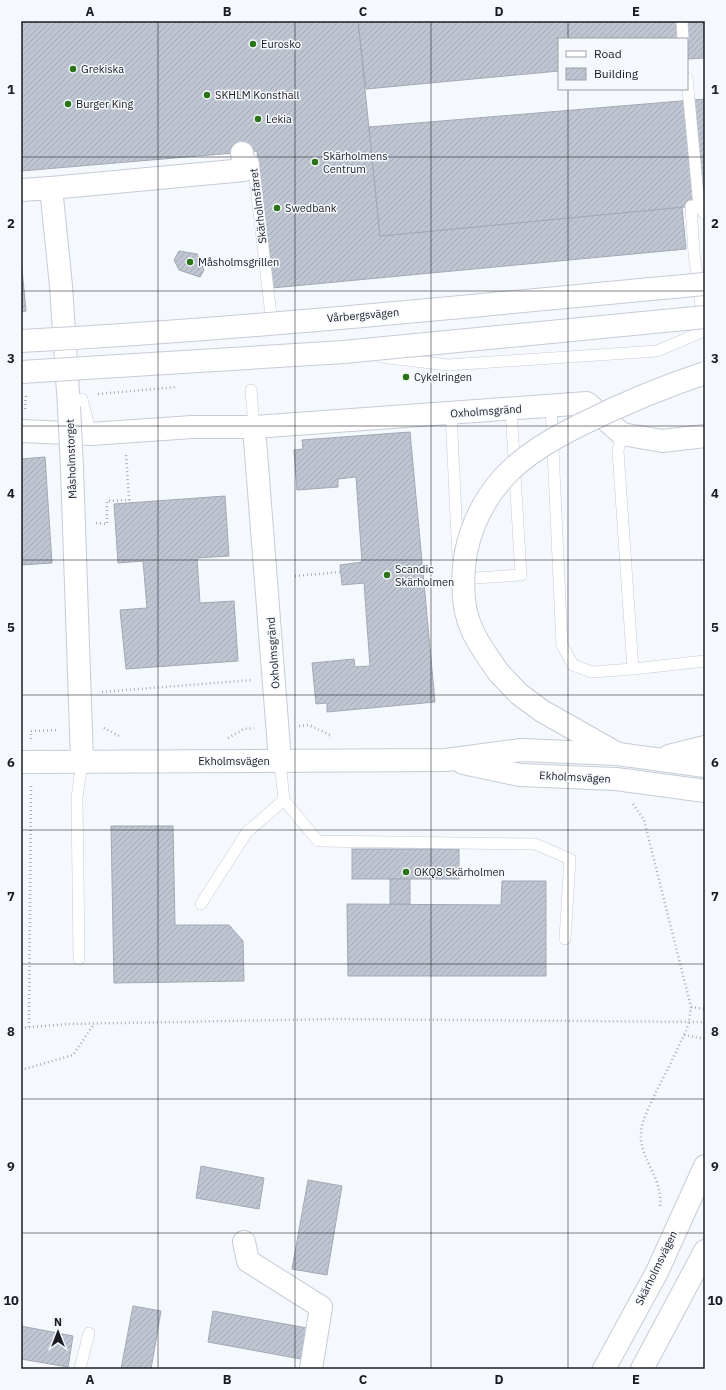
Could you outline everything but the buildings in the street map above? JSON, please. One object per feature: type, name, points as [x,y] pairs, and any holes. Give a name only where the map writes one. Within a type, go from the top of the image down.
[{"type":"main road","points":[[21,190],[244,170],[247,157]]},
{"type":"main road","name":"Måsholmstorget","points":[[51,188],[61,286],[76,403],[72,468],[82,761]]},
{"type":"main road","name":"Vårbergsvägen","points":[[21,341],[272,324],[705,284]]},
{"type":"main road","points":[[21,372],[344,352],[705,326]]},
{"type":"main road","points":[[618,754],[542,711],[519,694],[499,673],[472,631],[466,610],[463,585],[464,563],[468,541],[476,518],[490,496],[505,477],[521,461],[563,434],[601,414],[660,388],[705,373]]},
{"type":"main road","name":"Oxholmsgränd","points":[[21,431],[91,434],[192,427],[254,427],[587,403],[622,434]]},
{"type":"main road","name":"Oxholmsgränd","points":[[254,427],[280,761]]},
{"type":"main road","points":[[622,434],[662,441],[705,436]]},
{"type":"main road","points":[[659,759],[705,747]]},
{"type":"main road","name":"Ekholmsvägen","points":[[26,762],[446,760],[521,750],[618,754],[705,766]]},
{"type":"main road","name":"Ekholmsvägen","points":[[446,760],[520,775],[616,779],[705,791]]},
{"type":"main road","name":"Skärholmsvägen","points":[[604,1369],[657,1272],[705,1166]]},
{"type":"main road","points":[[244,1242],[248,1261],[321,1307],[311,1369]]},
{"type":"main road","points":[[642,1369],[705,1252]]},
{"type":"lane","points":[[682,21],[683,38]]},
{"type":"lane","points":[[344,352],[448,365],[657,352],[705,326],[694,253],[698,209],[688,90]]},
{"type":"lane","name":"Skärholmsfaret","points":[[247,157],[272,324]]},
{"type":"lane","points":[[251,390],[254,427]]},
{"type":"lane","points":[[76,403],[91,434]]},
{"type":"lane","points":[[551,406],[562,645],[573,665],[592,672],[705,661]]},
{"type":"lane","points":[[451,413],[458,580],[521,575],[511,409]]},
{"type":"lane","points":[[622,434],[618,451],[633,669]]},
{"type":"lane","points":[[79,959],[77,798],[82,761]]},
{"type":"lane","points":[[280,761],[284,800],[318,841],[535,844],[570,859],[565,939]]},
{"type":"lane","points":[[200,904],[247,832],[284,800]]},
{"type":"lane","points":[[80,1369],[89,1333]]},
{"type":"path","points":[[107,524],[107,501],[129,500],[125,431]]},
{"type":"path","points":[[295,576],[340,572]]},
{"type":"path","points":[[109,692],[274,679]]},
{"type":"path","points":[[226,739],[244,729],[309,725],[330,735],[329,760]]},
{"type":"path","points":[[29,1027],[26,762],[31,731],[105,728],[120,737],[128,737]]},
{"type":"path","points":[[616,779],[644,820],[691,1006],[689,1022],[684,1035],[649,1108],[641,1131],[645,1157],[656,1176],[659,1187],[659,1213]]},
{"type":"path","points":[[691,1006],[705,1009]]},
{"type":"path","points":[[21,1028],[67,1024],[335,1019],[705,1022]]},
{"type":"path","points":[[21,1070],[72,1055],[94,1024]]},
{"type":"path","points":[[684,1035],[705,1039]]},
{"type":"place","name":"Eurosko","points":[[253,44]]},
{"type":"place","name":"Grekiska","points":[[73,69]]},
{"type":"place","name":"SKHLM Konsthall","points":[[207,95]]},
{"type":"place","name":"Burger King","points":[[68,104]]},
{"type":"place","name":"Lekia","points":[[258,119]]},
{"type":"place","name":"Skärholmens Centrum","points":[[315,162]]},
{"type":"place","name":"Swedbank","points":[[277,208]]},
{"type":"place","name":"Måsholmsgrillen","points":[[190,262]]},
{"type":"place","name":"Cykelringen","points":[[406,377]]},
{"type":"place","name":"Scandic Skärholmen","points":[[387,575]]},
{"type":"place","name":"OKQ8 Skärholmen","points":[[406,872]]}]
